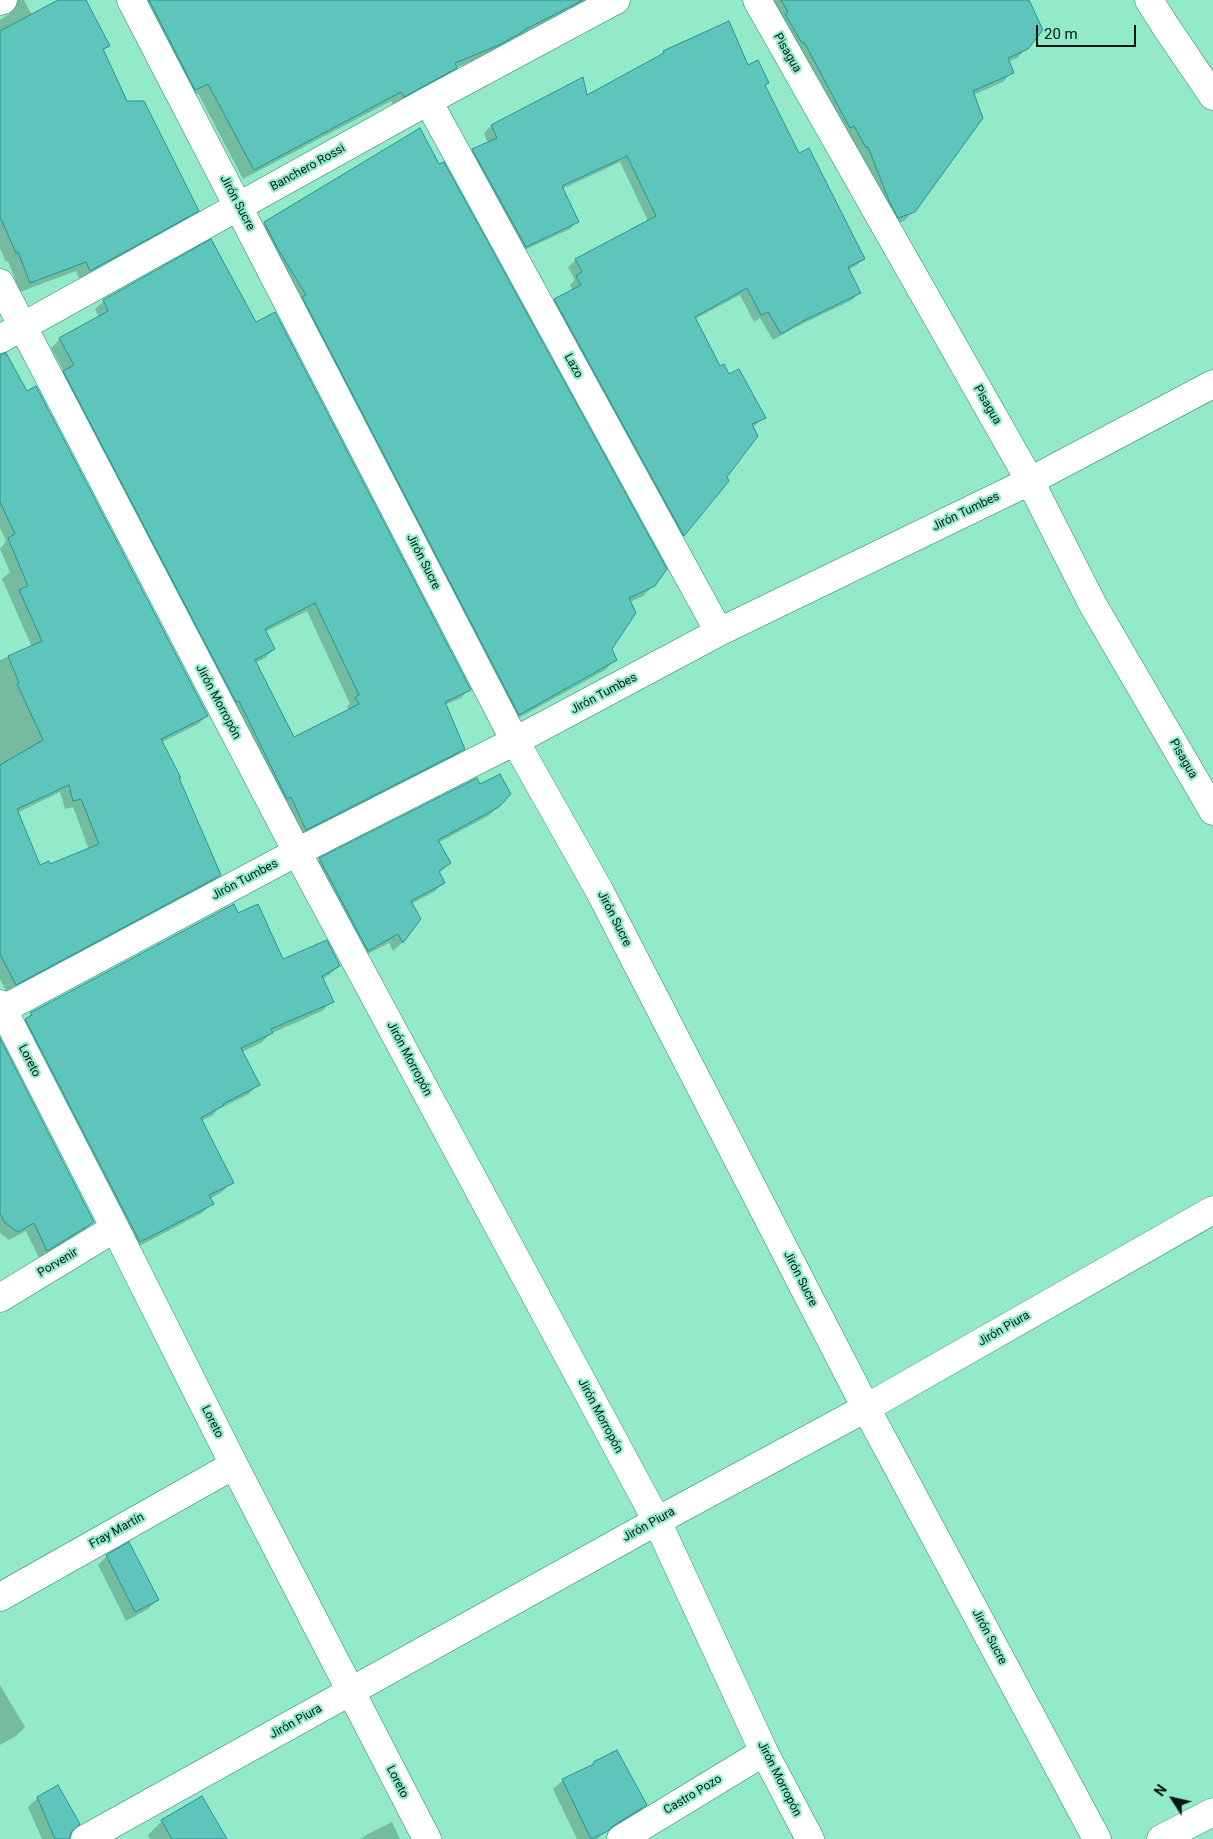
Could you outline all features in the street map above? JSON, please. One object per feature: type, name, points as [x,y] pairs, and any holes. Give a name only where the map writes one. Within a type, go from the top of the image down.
[{"type":"street","name":"Jirón Sucre","points":[[131,0],[515,741],[599,890],[866,1408],[1097,1839]]},
{"type":"street","name":"Banchero Rossi","points":[[11,333],[428,101],[616,0]]},
{"type":"street","name":"Pisagua","points":[[757,0],[1030,481],[1093,605],[1213,812]]},
{"type":"street","points":[[1150,0],[1213,96]]},
{"type":"street","name":"Lazo","points":[[428,101],[719,632]]},
{"type":"street","name":"Jirón Morropón","points":[[0,283],[11,333],[297,852],[657,1521],[764,1752],[810,1839]]},
{"type":"street","name":"Jirón Tumbes","points":[[1,1008],[297,852],[515,741],[719,632],[1030,481],[1213,384]]},
{"type":"street","name":"Loreto","points":[[1,1008],[427,1839]]},
{"type":"street","name":"Jirón Piura","points":[[85,1839],[657,1521],[866,1408],[1213,1210]]},
{"type":"street","name":"Porvenir","points":[[0,1298],[115,1228]]},
{"type":"street","name":"Fray Martín","points":[[0,1597],[234,1465]]},
{"type":"street","name":"Castro Pozo","points":[[621,1839],[764,1752]]},
{"type":"street","points":[[1161,1839],[1213,1812]]},
{"type":"building","points":[[58,0],[86,0],[110,46],[103,49],[127,101],[144,101],[199,211],[90,271],[86,262],[30,283],[18,252],[16,253],[0,217],[0,31]]},
{"type":"building","points":[[149,0],[583,0],[499,45],[455,63],[457,68],[404,97],[401,92],[254,170],[208,84],[195,90]]},
{"type":"building","points":[[781,0],[1029,0],[1043,30],[1028,49],[1008,58],[1014,73],[973,91],[983,118],[915,212],[898,218],[890,203],[868,147],[866,148],[854,126],[850,128],[804,42],[802,43],[785,14],[788,12]]},
{"type":"building","points":[[729,21],[748,65],[758,60],[769,83],[765,85],[799,153],[809,148],[865,259],[848,267],[861,293],[803,321],[781,334],[768,312],[761,315],[747,288],[695,317],[720,366],[724,364],[729,374],[739,369],[766,418],[752,424],[758,436],[727,477],[729,481],[684,536],[554,299],[581,285],[576,276],[582,272],[575,259],[656,216],[627,156],[562,186],[579,222],[526,247],[472,149],[497,138],[491,125],[583,77],[587,95],[664,53],[663,51]]},
{"type":"building","points":[[420,128],[439,164],[444,162],[667,569],[655,586],[629,598],[636,613],[612,649],[617,660],[519,715],[302,297],[306,295],[264,222]]},
{"type":"building","points":[[211,239],[256,322],[275,312],[471,690],[445,702],[465,749],[306,830],[291,797],[287,799],[239,701],[236,702],[63,371],[74,365],[59,338],[108,311],[103,300]],"holes":[[[315,603],[359,695],[355,697],[359,704],[294,737],[255,660],[275,649],[265,629]]]},
{"type":"building","points":[[6,353],[27,391],[36,386],[208,716],[161,739],[181,778],[179,778],[221,875],[16,985],[0,954],[0,765],[43,740],[17,684],[19,683],[8,656],[42,641],[19,590],[28,586],[8,538],[15,534],[0,502],[0,355]],"holes":[[[69,785],[73,801],[81,799],[99,844],[50,864],[49,861],[40,865],[17,809]]]},
{"type":"building","points":[[500,774],[511,794],[499,807],[438,840],[451,863],[439,871],[445,883],[411,901],[421,919],[403,943],[398,934],[368,951],[319,858],[477,778],[480,784]]},
{"type":"building","points":[[234,904],[238,913],[258,904],[283,959],[327,940],[340,966],[322,976],[334,1002],[271,1029],[273,1033],[241,1048],[260,1085],[201,1118],[234,1183],[209,1195],[214,1204],[140,1242],[25,1019],[32,1015],[30,1013]]},
{"type":"building","points":[[0,1038],[94,1222],[47,1251],[34,1223],[18,1232],[5,1223],[0,1214]]},
{"type":"building","points":[[129,1542],[159,1600],[135,1612],[106,1555]]},
{"type":"building","points":[[617,1750],[647,1805],[608,1831],[591,1839],[562,1779],[594,1764],[593,1762]]},
{"type":"building","points":[[58,1785],[80,1824],[72,1831],[69,1839],[55,1839],[37,1797]]},
{"type":"building","points":[[202,1796],[227,1839],[172,1839],[161,1820]]}]
